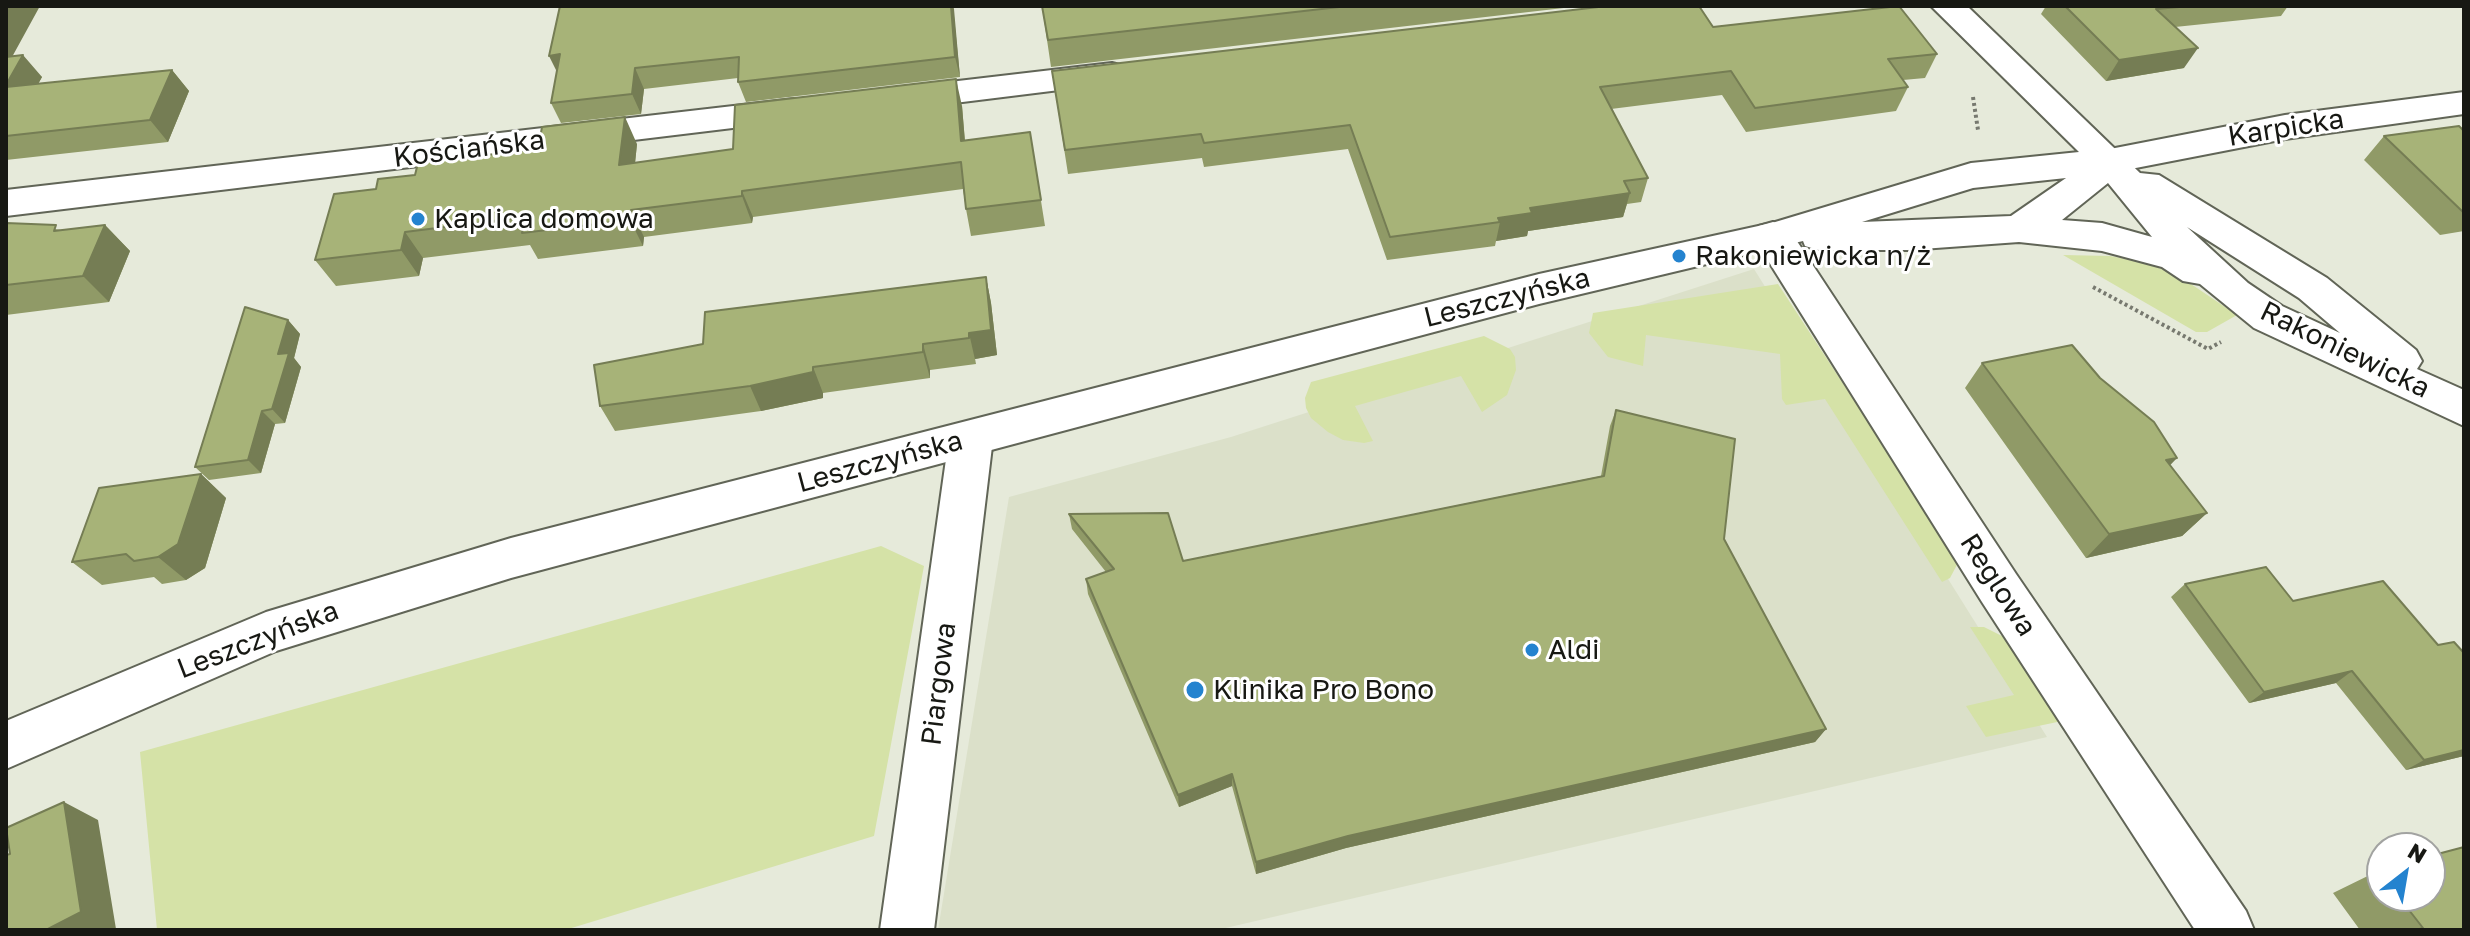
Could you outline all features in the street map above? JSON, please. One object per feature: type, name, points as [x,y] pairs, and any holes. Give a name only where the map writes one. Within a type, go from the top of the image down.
[{"type":"street","name":"Rakoniewicka","points":[[1948,6],[2110,161],[2175,239],[2234,293],[2268,317],[2456,405]]},
{"type":"street","name":"Kościańska","points":[[6,203],[1142,70]]},
{"type":"street","name":"Karpicka","points":[[2110,161],[2285,127],[2464,103]]},
{"type":"street","name":"Rakoniewicka","points":[[2110,161],[2313,288],[2456,405]]},
{"type":"street","name":"Leszczyńska","points":[[6,745],[215,654],[338,609],[511,558],[1539,289],[1773,236],[1971,176],[2110,161]]},
{"type":"street","name":"Leszczyńska","points":[[1773,236],[1908,236],[2019,229],[2063,201],[2110,161]]},
{"type":"street","points":[[2019,229],[2102,237],[2175,257],[2234,293]]},
{"type":"street","name":"Reglowa","points":[[1773,236],[1999,588],[2227,930]]},
{"type":"street","name":"Piargowa","points":[[907,930],[971,438]]},
{"type":"path","points":[[1971,176],[1963,159],[1978,131],[1972,94]]},
{"type":"shaded area","points":[[1754,269],[2047,737],[1217,930],[938,930],[1009,497],[1231,437]]},
{"type":"green space","points":[[2063,255],[2110,256],[2148,263],[2185,280],[2237,315],[2207,332],[2196,332]]},
{"type":"green space","points":[[1778,284],[1959,561],[1950,578],[1942,582],[1825,399],[1786,405],[1782,399],[1780,354],[1646,335],[1643,366],[1608,357],[1589,333],[1593,313]]},
{"type":"green space","points":[[1484,336],[1510,349],[1515,357],[1516,370],[1507,395],[1482,412],[1461,376],[1355,406],[1373,441],[1364,443],[1343,440],[1328,432],[1311,418],[1306,408],[1305,398],[1311,382]]},
{"type":"green space","points":[[881,546],[924,566],[874,836],[565,930],[157,930],[140,752]]},
{"type":"green space","points":[[1970,627],[1984,627],[2010,640],[2062,721],[1986,737],[1966,706],[2014,695]]},
{"type":"building","points":[[560,6],[951,6],[955,57],[738,82],[739,57],[635,68],[632,94],[551,103],[560,54],[549,56]]},
{"type":"building","points":[[1042,6],[1348,6],[1048,40]]},
{"type":"building","points":[[1607,6],[1699,6],[1713,27],[1899,6],[1937,54],[1888,59],[1908,87],[1755,108],[1731,71],[1600,87],[1648,178],[1624,181],[1630,193],[1530,208],[1532,213],[1498,218],[1500,222],[1390,237],[1350,125],[1204,143],[1201,134],[1065,150],[1052,71]]},
{"type":"building","points":[[2065,6],[2191,6],[2156,9],[2198,48],[2119,60]]},
{"type":"building","points":[[23,55],[6,85],[6,57]]},
{"type":"building","points":[[172,70],[150,120],[6,136],[6,87]]},
{"type":"building","points":[[956,79],[961,141],[1030,132],[1041,200],[966,209],[961,162],[742,191],[742,196],[631,210],[630,220],[522,233],[525,217],[405,232],[401,250],[315,260],[334,194],[376,189],[378,179],[415,175],[418,163],[538,149],[542,127],[625,117],[619,165],[733,149],[735,105]]},
{"type":"building","points":[[2459,126],[2464,131],[2464,212],[2384,136]]},
{"type":"building","points":[[6,223],[56,225],[54,231],[105,225],[83,276],[6,285]]},
{"type":"building","points":[[986,277],[991,330],[969,333],[969,338],[923,344],[923,352],[813,367],[813,372],[750,386],[600,406],[594,365],[703,344],[705,312]]},
{"type":"building","points":[[245,307],[288,320],[278,354],[289,353],[272,409],[262,411],[248,460],[195,467]]},
{"type":"building","points":[[2072,345],[2100,378],[2154,422],[2177,458],[2166,460],[2207,513],[2109,534],[1982,363]]},
{"type":"building","name":"Aldi","points":[[1616,410],[1735,439],[1724,539],[1826,729],[1348,836],[1256,862],[1232,774],[1178,795],[1086,579],[1114,569],[1069,514],[1168,513],[1183,561],[1604,476]]},
{"type":"building","points":[[201,474],[178,544],[158,557],[134,561],[126,554],[72,562],[99,488]]},
{"type":"building","points":[[2266,567],[2293,601],[2383,581],[2438,645],[2454,642],[2464,653],[2464,750],[2424,760],[2352,671],[2264,692],[2185,584]]},
{"type":"building","points":[[64,802],[81,912],[46,930],[6,930],[6,855],[10,854],[6,828]]},
{"type":"building","points":[[2464,847],[2464,930],[2416,930],[2423,928],[2410,912],[2446,912],[2446,852]]},
{"type":"place","name":"Kaplica domowa","points":[[418,219]]},
{"type":"place","name":"Rakoniewicka n/ż","points":[[1679,256]]},
{"type":"place","name":"Aldi","points":[[1532,650]]},
{"type":"place","name":"Klinika Pro Bono","points":[[1195,690]]}]
